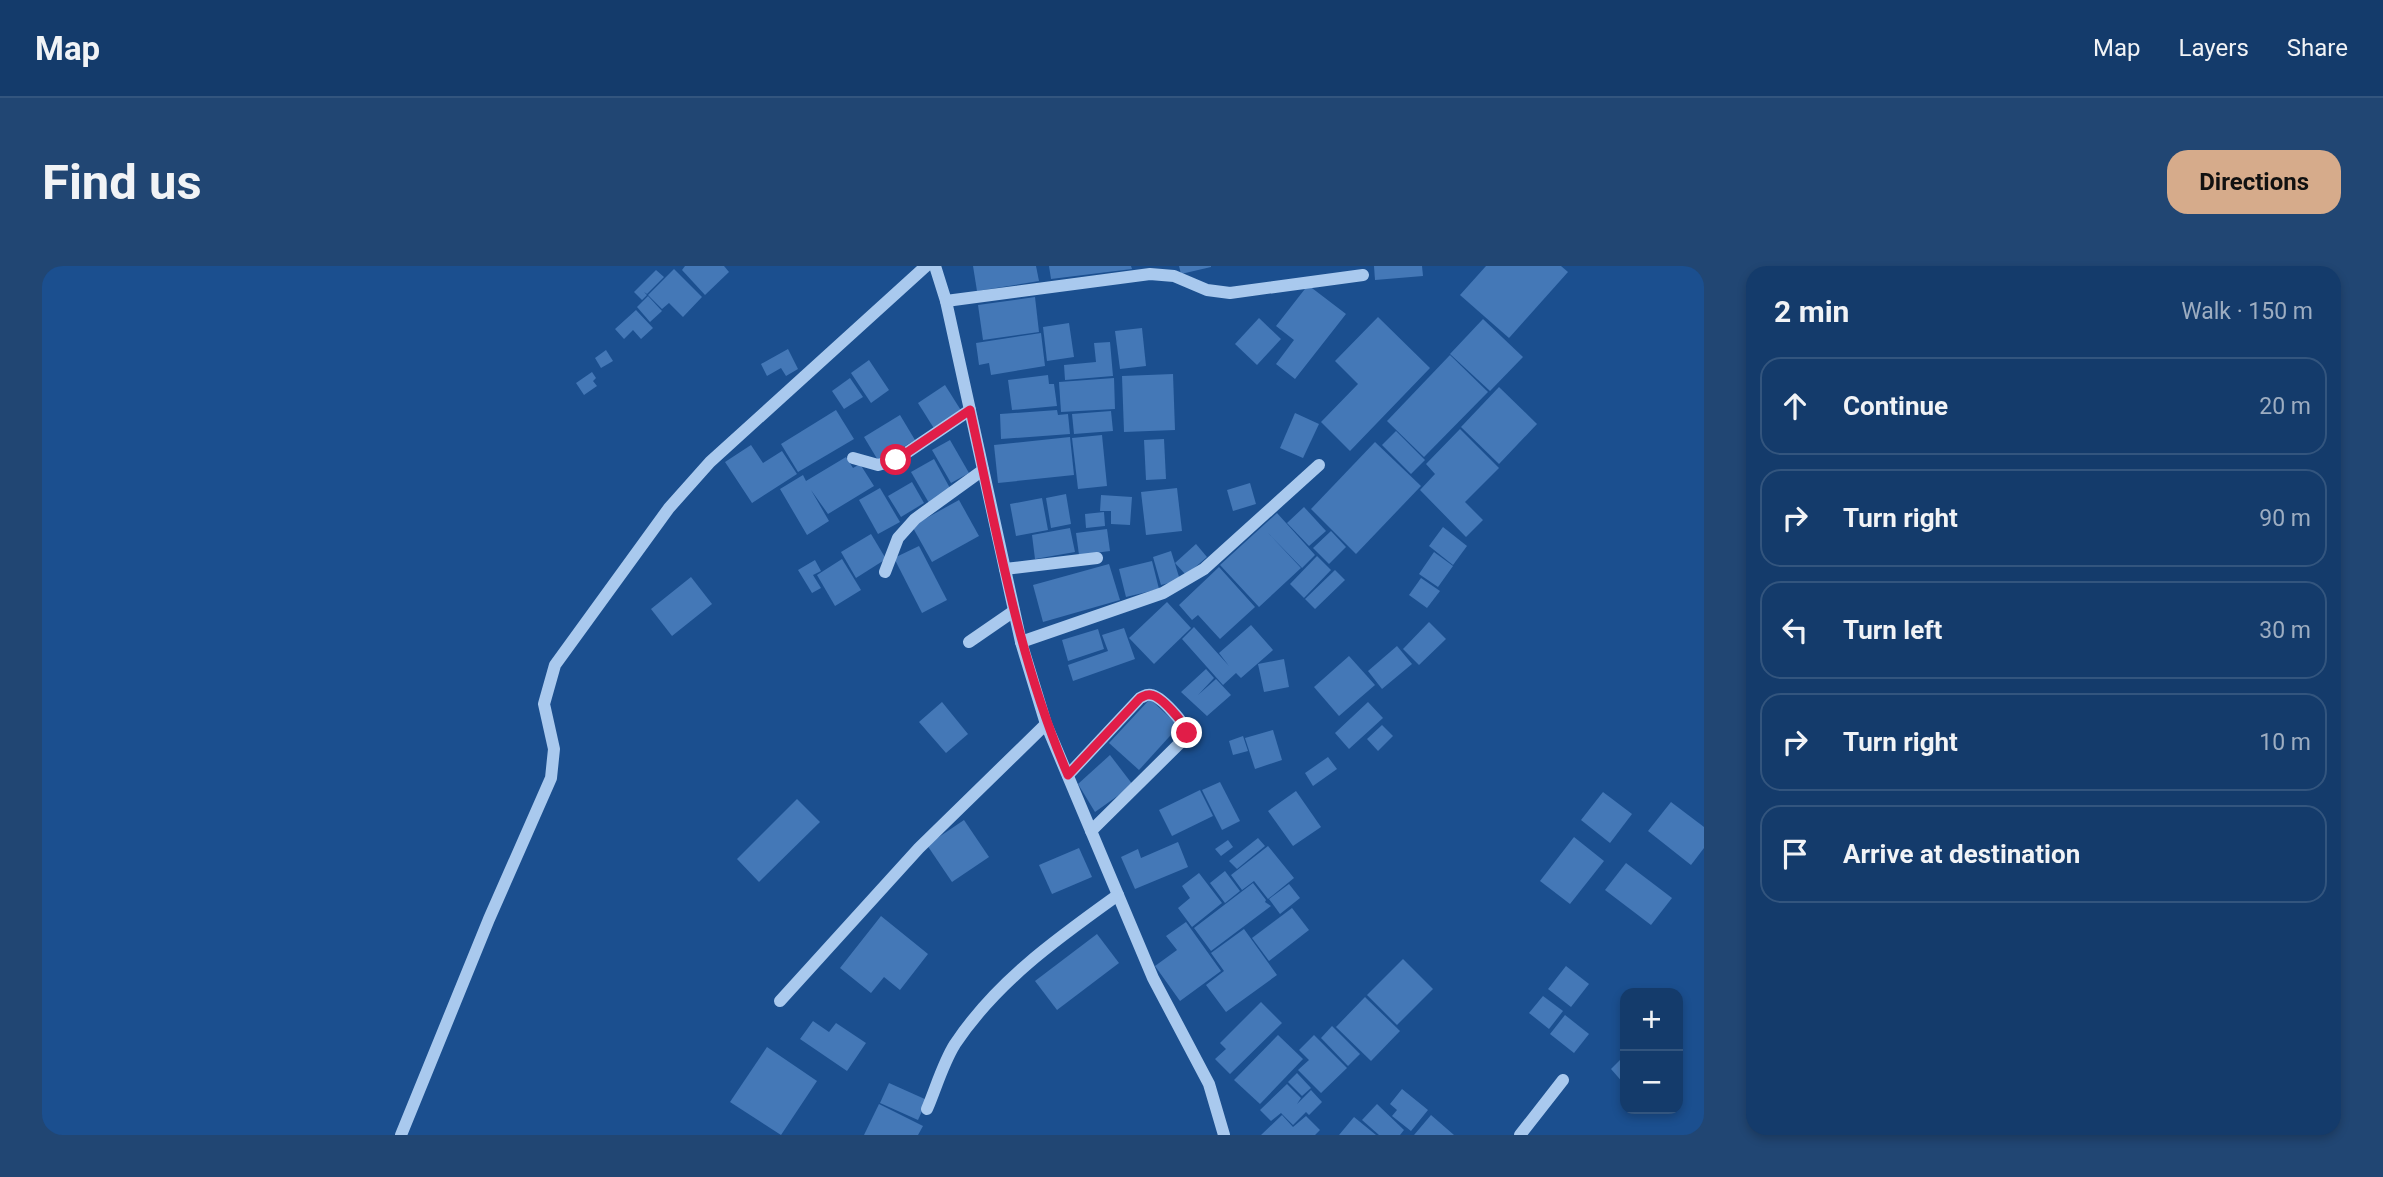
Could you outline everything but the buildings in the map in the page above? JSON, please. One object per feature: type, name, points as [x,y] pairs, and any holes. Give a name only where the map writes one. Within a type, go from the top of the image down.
[{"type":"street","points":[[401,1135],[489,919],[551,778],[554,749],[544,704],[555,665],[669,508],[710,462],[926,266]]},
{"type":"street","points":[[935,266],[946,302],[1021,642],[1046,724],[1153,978],[1209,1084],[1224,1135]]},
{"type":"street","points":[[946,302],[1150,274],[1174,276],[1207,290],[1230,293],[1363,275]]},
{"type":"street","points":[[853,458],[878,465],[896,460],[970,410]]},
{"type":"street","points":[[1021,642],[1163,593],[1204,569],[1319,465]]},
{"type":"street","points":[[886,572],[898,538],[915,519],[983,470]]},
{"type":"street","points":[[1005,569],[1097,558]]},
{"type":"street","points":[[969,642],[1014,611]]},
{"type":"street","points":[[1068,775],[1140,698],[1147,694],[1155,695],[1185,724],[1187,733],[1184,739],[1091,831]]},
{"type":"street","points":[[780,1002],[919,848],[1046,724]]},
{"type":"street","points":[[927,1109],[954,1046],[1000,987],[1055,940],[1118,895]]},
{"type":"street","points":[[1520,1135],[1563,1080]]},
{"type":"route","points":[[896,460],[970,410],[1021,642],[1046,724],[1068,775],[1140,698],[1147,694],[1155,695],[1185,724],[1187,733]]}]
